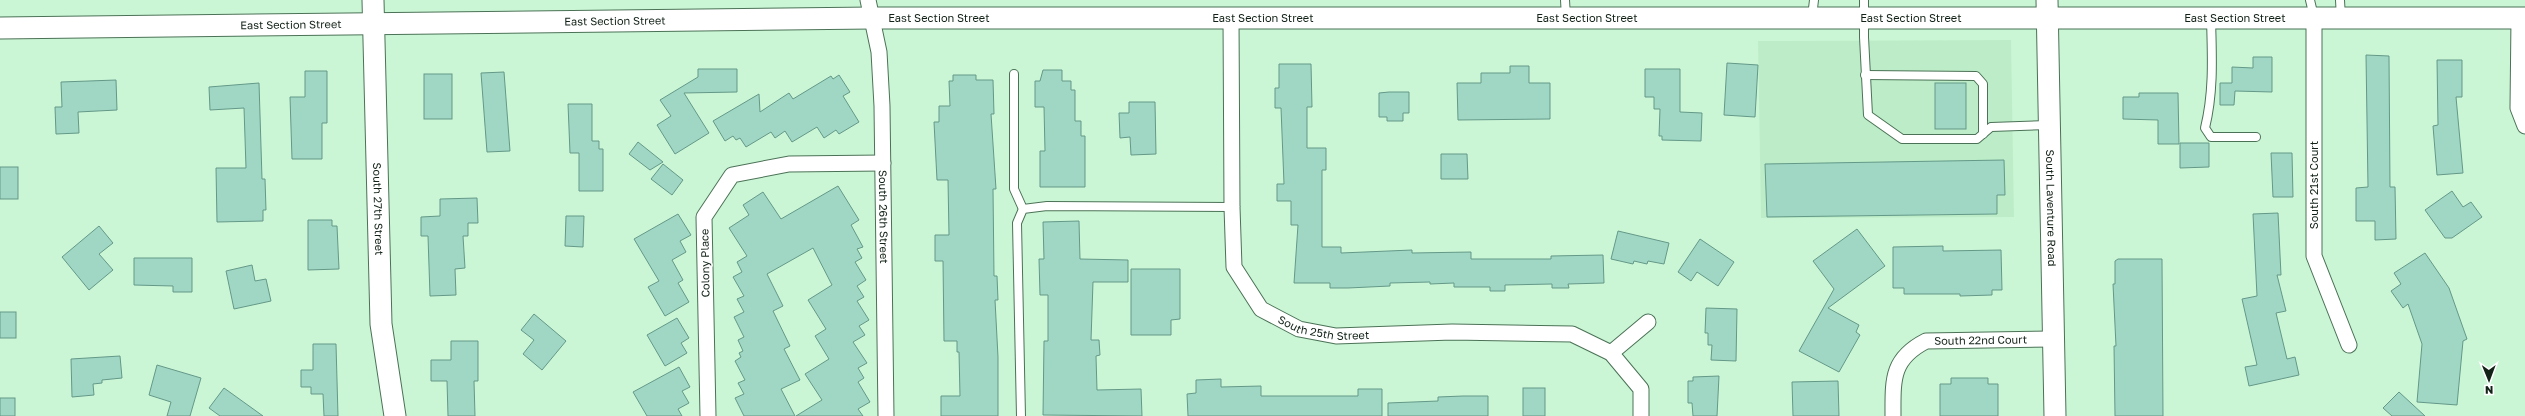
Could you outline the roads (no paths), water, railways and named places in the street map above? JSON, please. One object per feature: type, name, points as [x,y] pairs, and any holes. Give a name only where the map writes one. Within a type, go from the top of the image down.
[{"type":"street","name":"South 27th Street","points":[[373,0],[381,324],[395,416]]},
{"type":"street","name":"East Section Street","points":[[0,28],[373,24],[870,9],[1231,17],[1566,9],[2047,9],[2211,19],[2312,10],[2341,9],[2522,18]]},
{"type":"street","name":"South 26th Street","points":[[870,9],[879,52],[883,163],[886,416]]},
{"type":"street","name":"South Laventure Road","points":[[2047,9],[2055,416]]},
{"type":"street","name":"South 21st Court","points":[[2312,10],[2314,256],[2349,345]]},
{"type":"street","name":"South 25th Street","points":[[1231,17],[1232,207],[1234,267],[1260,309],[1299,329],[1336,336],[1452,332],[1572,334],[1611,353],[1640,389],[1641,416]]},
{"type":"street","points":[[2522,18],[2518,108],[2525,126]]},
{"type":"street","name":"Colony Place","points":[[708,416],[704,217],[732,175],[789,164],[883,163]]},
{"type":"street","points":[[1611,353],[1648,322]]},
{"type":"street","name":"South 22nd Court","points":[[1893,416],[1894,384],[1901,358],[1911,349],[1926,341],[2054,339]]},
{"type":"lane","points":[[1864,9],[1868,115],[1902,139],[1977,139],[1992,127],[2049,125]]},
{"type":"lane","points":[[2211,19],[2212,77],[2210,105],[2204,128],[2211,137],[2256,137]]},
{"type":"lane","points":[[1014,74],[1014,189],[1024,209]]},
{"type":"lane","points":[[1866,75],[1976,76],[1983,84],[1983,134]]},
{"type":"lane","points":[[1024,209],[1047,206],[1232,207]]},
{"type":"lane","points":[[1021,416],[1017,224],[1024,209]]}]
